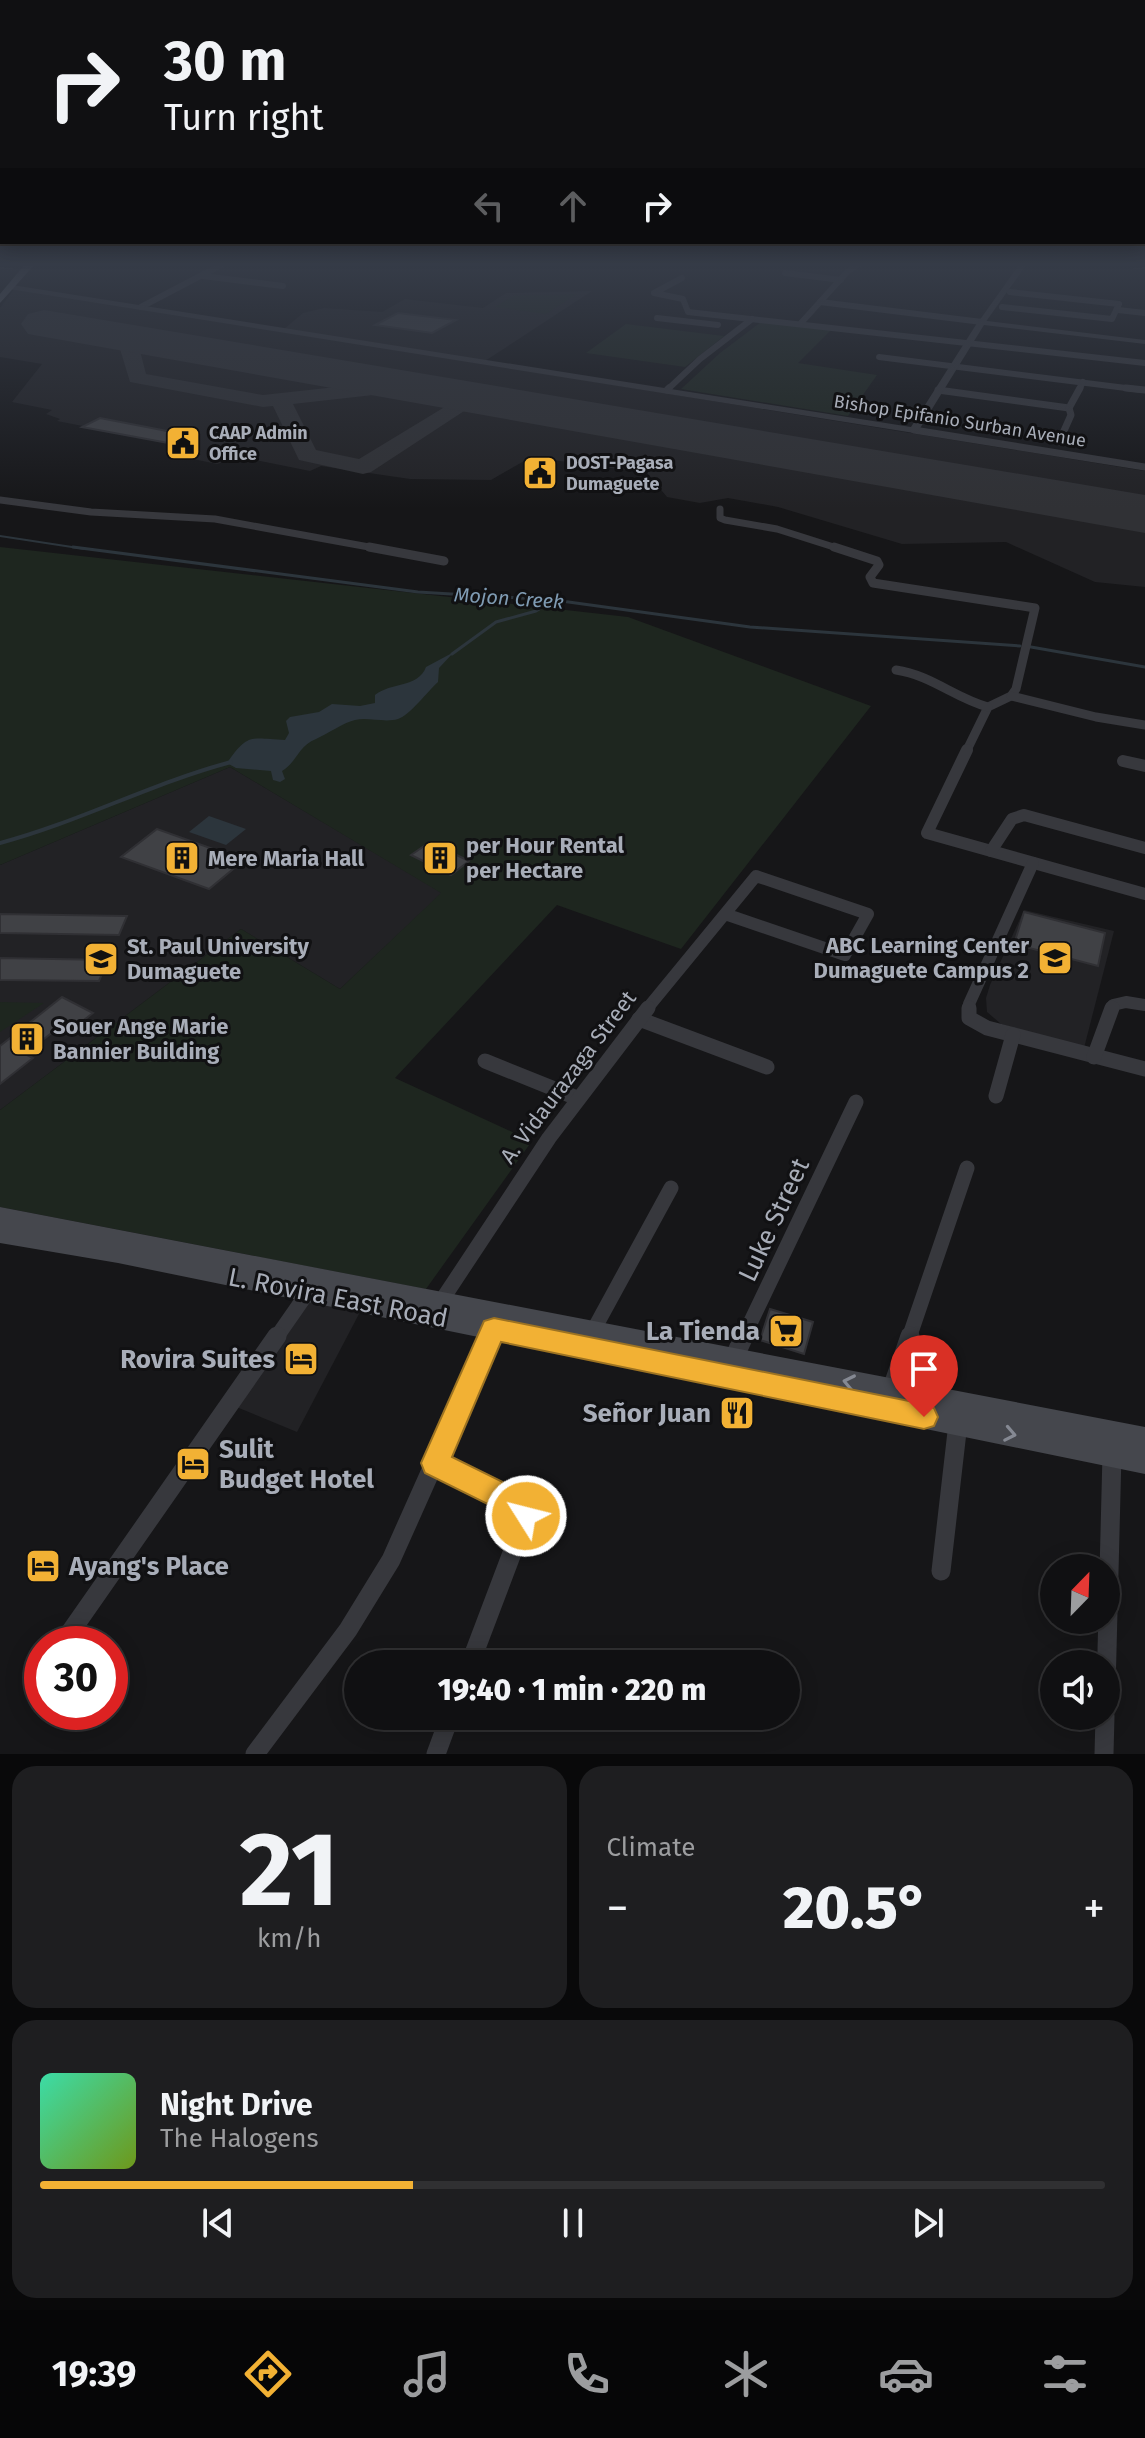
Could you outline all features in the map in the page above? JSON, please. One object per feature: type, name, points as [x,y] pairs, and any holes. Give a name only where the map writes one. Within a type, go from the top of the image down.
[{"type":"main road","name":"L. Rovira East Road","points":[[0,1217],[435,1310],[494,1329],[670,1356],[925,1407],[1145,1440]]},
{"type":"main road","name":"L. Rovira East Road","points":[[0,1233],[308,1292],[593,1331],[670,1356],[734,1358],[891,1391],[958,1423],[1145,1461]]},
{"type":"street","name":"Bishop Epifanio Surban Avenue","points":[[381,345],[1145,467]]},
{"type":"street","points":[[667,390],[719,345]]},
{"type":"street","points":[[914,430],[968,345]]},
{"type":"street","points":[[985,345],[1145,363]]},
{"type":"street","points":[[879,357],[1145,390]]},
{"type":"street","points":[[1059,442],[1071,415],[1069,408],[1083,382]]},
{"type":"street","points":[[938,390],[1069,408]]},
{"type":"street","points":[[0,500],[91,512],[215,519],[444,561]]},
{"type":"street","points":[[720,509],[720,518],[725,520],[777,529],[877,561],[879,565],[870,577],[873,583],[1035,608],[1017,684],[1011,696],[988,707],[927,833],[1145,894]]},
{"type":"street","points":[[896,670],[927,675],[965,701],[988,707]]},
{"type":"street","points":[[1011,696],[1096,717],[1145,725]]},
{"type":"street","points":[[1123,761],[1145,766]]},
{"type":"street","points":[[991,851],[1012,819],[1024,815],[1145,848]]},
{"type":"street","points":[[1033,863],[967,1011],[976,1024],[1145,1069]]},
{"type":"street","name":"A. Vidaurazaga Street","points":[[435,1310],[512,1189],[577,1098],[639,1019],[756,876],[868,914],[845,955],[725,914]]},
{"type":"street","points":[[1094,1057],[1113,1005],[1126,1002],[1145,1005]]},
{"type":"street","points":[[639,1019],[767,1067]]},
{"type":"street","points":[[996,1096],[1013,1035]]},
{"type":"street","points":[[485,1061],[577,1098]]},
{"type":"street","name":"Luke Street","points":[[734,1358],[856,1102]]},
{"type":"street","points":[[891,1391],[967,1168]]},
{"type":"street","points":[[593,1331],[671,1188]]},
{"type":"street","points":[[75,1626],[308,1292]]},
{"type":"street","points":[[255,1754],[348,1630],[391,1560],[494,1329]]},
{"type":"street","points":[[941,1571],[958,1423]]},
{"type":"street","points":[[1107,1650],[1112,1454]]},
{"type":"street","points":[[435,1463],[524,1508],[526,1516],[475,1650]]},
{"type":"street","points":[[436,1754],[445,1730]]},
{"type":"street","points":[[1104,1754],[1105,1730]]},
{"type":"shaded area","points":[[0,345],[366,345],[1145,471],[1145,587],[1095,582],[1006,542],[902,544],[778,507],[728,498],[700,503],[667,497],[647,473],[531,457],[491,480],[410,479],[321,466],[310,471],[241,457],[217,464],[193,459],[201,454],[177,449],[179,447],[175,444],[57,421],[60,419],[46,414],[52,410],[12,402],[42,364],[0,357]]},
{"type":"shaded area","points":[[384,345],[510,345],[485,361]]},
{"type":"shaded area","points":[[597,345],[713,345],[685,367],[586,353]]},
{"type":"shaded area","points":[[731,345],[816,345],[798,363],[877,375],[848,416],[681,389]]},
{"type":"shaded area","points":[[0,547],[628,617],[871,706],[681,949],[557,905],[395,1078],[532,1141],[426,1289],[0,1207],[0,1110],[241,929],[340,989],[441,893],[230,767],[0,865]]},
{"type":"shaded area","points":[[454,652],[439,668],[438,682],[408,713],[393,720],[351,721],[310,742],[282,771],[285,779],[280,782],[273,780],[271,771],[236,768],[227,763],[245,742],[285,740],[289,733],[286,721],[290,717],[319,712],[332,704],[360,706],[375,703],[375,695],[381,691],[411,682],[426,667]]},
{"type":"shaded area","name":"St. Paul University Dumaguete","points":[[230,767],[442,893],[340,989],[241,929],[0,1110],[0,865]]},
{"type":"shaded area","points":[[209,816],[246,829],[226,845],[189,832]]},
{"type":"shaded area","name":"ABC Learning Center Dumaguete Campus 2","points":[[1024,910],[1114,931],[1084,1048],[1001,1024],[987,1012],[986,998],[990,985]]},
{"type":"shaded area","points":[[0,1002],[44,1003],[0,1032]]},
{"type":"shaded area","name":"Rovira Suites","points":[[307,1302],[360,1312],[297,1432],[234,1406]]},
{"type":"building","points":[[100,418],[184,435],[168,443],[82,427]]},
{"type":"building","name":"Mere Maria Hall","points":[[157,829],[244,860],[209,889],[121,857]]},
{"type":"building","name":"per Hour Rental per Hectare","points":[[430,842],[469,861],[451,875],[411,855]]},
{"type":"building","points":[[1024,912],[1105,933],[1098,966],[1014,944]]},
{"type":"building","points":[[0,914],[127,916],[119,935],[0,933]]},
{"type":"building","points":[[0,958],[108,960],[99,981],[0,980]]},
{"type":"building","name":"Souer Ange Marie Bannier Building","points":[[62,997],[93,1013],[67,1033],[58,1028],[25,1054],[33,1058],[0,1084],[0,1046]]},
{"type":"building","name":"La Tienda","points":[[770,1309],[813,1322],[804,1354],[760,1340]]},
{"type":"waterway","name":"Mojon Creek","points":[[0,536],[85,549]]},
{"type":"waterway","name":"Mojon Creek","points":[[73,547],[418,592],[554,600],[750,627],[1020,646]]},
{"type":"waterway","points":[[452,654],[496,622],[536,611],[552,601]]},
{"type":"waterway","name":"Mojon Creek","points":[[1031,647],[1145,667]]},
{"type":"waterway","points":[[0,843],[231,762]]},
{"type":"taxiway","points":[[129,345],[137,378],[263,401],[280,399]]},
{"type":"taxiway","points":[[280,399],[400,386]]},
{"type":"taxiway","points":[[280,399],[307,455],[363,467],[473,398]]},
{"type":"runway","points":[[165,345],[1145,514]]},
{"type":"place","name":"CAAP Admin Office","points":[[183,443]]},
{"type":"place","name":"DOST-Pagasa Dumaguete","points":[[540,473]]},
{"type":"place","name":"Mere Maria Hall","points":[[182,858]]},
{"type":"place","name":"per Hour Rental per Hectare","points":[[440,858]]},
{"type":"place","name":"ABC Learning Center Dumaguete Campus 2","points":[[1055,958]]},
{"type":"place","name":"St. Paul University Dumaguete","points":[[101,959]]},
{"type":"place","name":"Souer Ange Marie Bannier Building","points":[[27,1039]]},
{"type":"place","name":"La Tienda","points":[[786,1331]]},
{"type":"place","name":"Rovira Suites","points":[[301,1359]]},
{"type":"place","name":"Señor Juan","points":[[737,1413]]},
{"type":"place","name":"Sulit Budget Hotel","points":[[193,1464]]},
{"type":"place","name":"Ayang's Place","points":[[43,1566]]},
{"type":"route","points":[[526,1516],[524,1508],[435,1463],[494,1329],[924,1417]]}]
